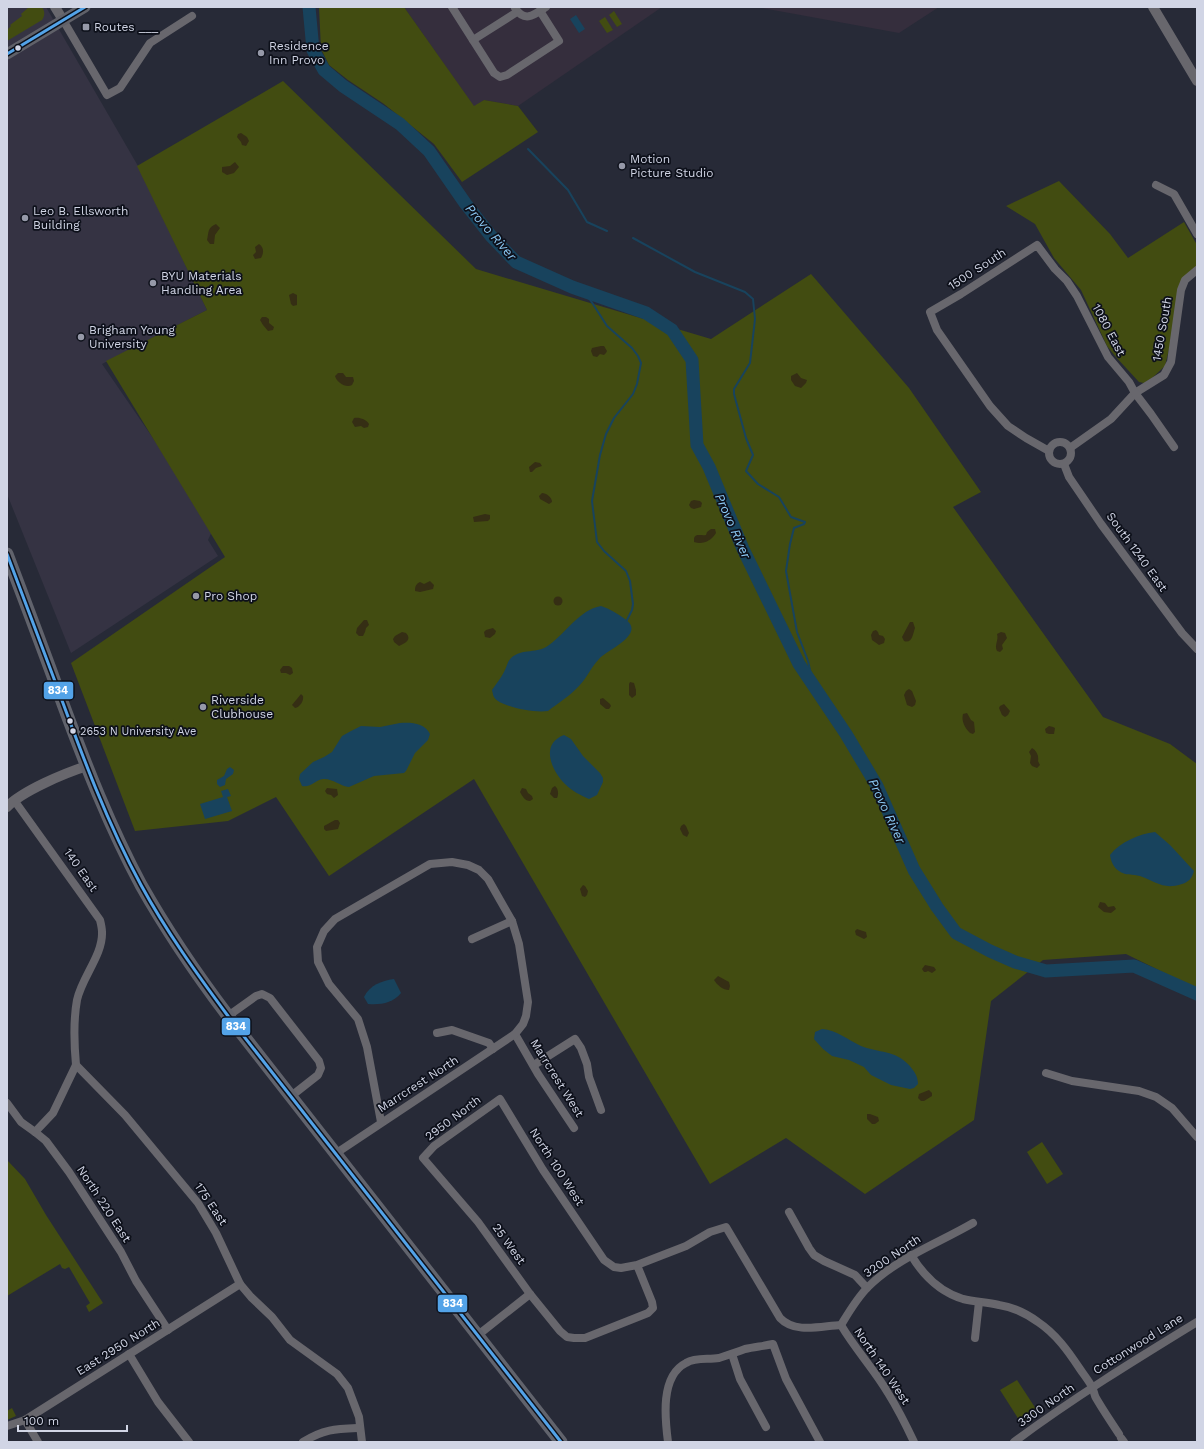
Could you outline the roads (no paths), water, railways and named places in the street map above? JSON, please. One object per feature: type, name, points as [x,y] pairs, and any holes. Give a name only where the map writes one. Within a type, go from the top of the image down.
[{"type":"highway","points":[[7,554],[87,766],[114,830],[142,886],[190,965],[290,1097],[561,1442]]},
{"type":"main road","points":[[7,54],[85,7]]},
{"type":"street","points":[[55,7],[107,95],[120,88],[150,42],[192,16]]},
{"type":"street","points":[[452,7],[495,75],[500,77],[507,75],[559,41],[543,9],[527,17],[521,15],[516,9],[473,40]]},
{"type":"street","points":[[1153,7],[1197,80]]},
{"type":"street","points":[[1156,185],[1174,194],[1197,234]]},
{"type":"street","name":"1500 South","points":[[1037,245],[930,312],[937,330],[990,406],[1008,426],[1049,451]]},
{"type":"street","name":"1080 East","points":[[1037,245],[1055,269],[1067,281],[1077,296],[1108,357],[1130,382],[1135,393],[1174,447]]},
{"type":"street","name":"1450 South","points":[[1070,448],[1110,419],[1135,393],[1164,375],[1171,362],[1181,290],[1185,280],[1197,270]]},
{"type":"street","points":[[1058,442],[1067,444],[1070,448],[1070,460],[1064,464],[1054,463],[1049,456],[1049,451],[1054,444],[1058,442]]},
{"type":"street","name":"South 1240 East","points":[[1064,464],[1069,477],[1101,524],[1182,633],[1197,649]]},
{"type":"street","points":[[9,800],[70,771],[87,766]]},
{"type":"street","name":"140 East","points":[[9,800],[100,920],[102,932],[100,948],[83,981],[77,1001],[74,1030],[76,1065]]},
{"type":"street","name":"Marrcrest West","points":[[381,1122],[367,1047],[358,1019],[329,984],[318,962],[317,947],[324,930],[335,919],[430,864],[452,862],[468,865],[480,870],[488,879],[512,921],[519,944],[528,1002],[523,1024],[515,1034],[538,1074],[574,1128]]},
{"type":"street","points":[[472,940],[512,921]]},
{"type":"street","points":[[228,1016],[256,996],[262,994],[270,998],[319,1061],[321,1068],[318,1075],[290,1097]]},
{"type":"street","points":[[437,1033],[452,1030],[489,1043],[493,1049]]},
{"type":"street","name":"Marrcrest North","points":[[335,1154],[515,1034]]},
{"type":"street","points":[[534,1065],[575,1039],[582,1048],[589,1077],[601,1110]]},
{"type":"street","points":[[35,1132],[52,1113],[76,1065]]},
{"type":"street","name":"175 East","points":[[76,1065],[126,1115],[198,1203],[216,1233],[240,1284],[272,1317],[290,1340],[337,1374],[348,1388],[359,1416],[362,1442]]},
{"type":"street","points":[[1046,1073],[1072,1082],[1139,1091],[1156,1097],[1172,1108],[1197,1136]]},
{"type":"street","name":"2950 North","points":[[423,1158],[434,1146],[500,1099]]},
{"type":"street","name":"North 100 West","points":[[500,1099],[543,1170],[604,1260],[614,1267],[625,1268],[638,1265]]},
{"type":"street","name":"North 220 East","points":[[7,1103],[21,1122],[46,1141],[69,1172],[121,1252],[136,1281],[168,1330]]},
{"type":"street","name":"25 West","points":[[423,1158],[478,1222],[530,1294],[560,1331],[567,1336],[578,1339],[585,1338],[648,1314],[653,1308],[652,1302],[638,1265]]},
{"type":"street","points":[[789,1212],[814,1255],[855,1275],[867,1288]]},
{"type":"street","name":"3200 North","points":[[841,1325],[867,1288],[882,1275],[911,1255],[972,1223]]},
{"type":"street","points":[[638,1265],[686,1246],[710,1232],[726,1227],[775,1311],[786,1324],[797,1328],[841,1325]]},
{"type":"street","points":[[911,1255],[927,1278],[951,1294],[979,1302],[1012,1308],[1027,1315],[1048,1329],[1063,1344],[1092,1387],[1095,1396],[1121,1438]]},
{"type":"street","name":"East 2950 North","points":[[7,1426],[24,1420],[240,1284]]},
{"type":"street","points":[[478,1335],[530,1294]]},
{"type":"street","points":[[975,1338],[979,1302]]},
{"type":"street","name":"Cottonwood Lane","points":[[1092,1387],[1197,1322]]},
{"type":"street","name":"North 140 West","points":[[841,1325],[852,1343],[888,1392],[905,1422],[914,1442]]},
{"type":"street","points":[[668,1442],[664,1413],[668,1387],[679,1368],[686,1362],[714,1358],[746,1349],[773,1344],[786,1379],[819,1442]]},
{"type":"street","points":[[129,1354],[158,1402],[189,1442]]},
{"type":"street","points":[[732,1354],[740,1379],[766,1427]]},
{"type":"street","name":"3300 North","points":[[1014,1442],[1051,1414],[1092,1387]]},
{"type":"street","points":[[24,1420],[38,1442]]},
{"type":"street","points":[[303,1442],[316,1434],[332,1429],[360,1428]]},
{"type":"water","points":[[576,15],[585,29],[579,33],[570,19]]},
{"type":"water","points":[[601,606],[614,612],[631,625],[629,636],[599,659],[582,683],[572,693],[548,711],[529,711],[515,708],[503,704],[495,699],[492,690],[503,674],[511,658],[520,653],[545,648],[579,617],[593,608]]},
{"type":"water","points":[[400,723],[413,723],[421,725],[428,730],[430,734],[428,740],[415,753],[404,773],[374,776],[349,787],[326,779],[320,780],[308,786],[302,786],[299,779],[300,774],[313,762],[332,752],[342,736],[361,726],[380,727]]},
{"type":"water","points":[[564,735],[571,739],[583,756],[603,778],[603,782],[597,795],[589,799],[576,793],[568,786],[560,778],[552,765],[550,751],[552,744]]},
{"type":"water","points":[[230,767],[234,770],[233,774],[226,779],[225,785],[220,787],[217,784],[217,780],[224,776],[227,769]]},
{"type":"water","points":[[228,789],[231,796],[227,797],[232,811],[205,819],[200,804],[223,797],[221,791]]},
{"type":"water","points":[[1155,832],[1170,845],[1194,871],[1191,878],[1187,882],[1175,886],[1165,886],[1140,876],[1121,873],[1114,866],[1110,855],[1114,850],[1136,837]]},
{"type":"water","points":[[394,979],[401,993],[398,996],[386,1003],[368,1004],[364,997],[369,989],[380,982]]},
{"type":"water","points":[[822,1029],[838,1033],[861,1046],[886,1052],[904,1060],[913,1069],[918,1084],[914,1088],[910,1089],[891,1085],[871,1075],[864,1067],[849,1060],[832,1056],[814,1039],[815,1032]]},
{"type":"waterway","name":"Provo River","points":[[309,7],[313,50],[324,70],[343,86],[400,124],[429,151],[465,203],[491,236],[516,262],[572,287],[646,313],[672,330],[692,360],[697,445],[709,467],[743,549],[799,664],[846,734],[877,786],[914,870],[937,907],[956,933],[1015,962],[1046,971],[1134,966],[1197,994]]},
{"type":"waterway","points":[[528,149],[568,190],[587,222],[607,231]]},
{"type":"waterway","points":[[633,238],[695,272],[745,292],[753,299],[755,319],[750,363],[734,389],[746,438],[753,455],[746,471],[758,484],[779,497],[791,517],[805,522],[804,524],[794,528],[786,571],[797,632],[808,661],[814,688]]},
{"type":"waterway","points":[[583,291],[607,326],[632,348],[641,363],[637,384],[633,394],[614,418],[606,434],[600,455],[592,501],[597,542],[604,551],[626,571],[630,581],[633,604],[627,620]]},
{"type":"place","name":"Routes ___","points":[[86,27]]},
{"type":"place","name":"Residence Inn Provo","points":[[261,53]]},
{"type":"place","name":"Motion Picture Studio","points":[[622,166]]},
{"type":"place","name":"Leo B. Ellsworth Building","points":[[25,218]]},
{"type":"place","name":"BYU Materials Handling Area","points":[[153,283]]},
{"type":"place","name":"Brigham Young University","points":[[81,337]]},
{"type":"place","name":"Pro Shop","points":[[196,596]]},
{"type":"place","name":"Riverside Clubhouse","points":[[203,707]]},
{"type":"place","name":"2653 N University Ave","points":[[73,731]]}]
